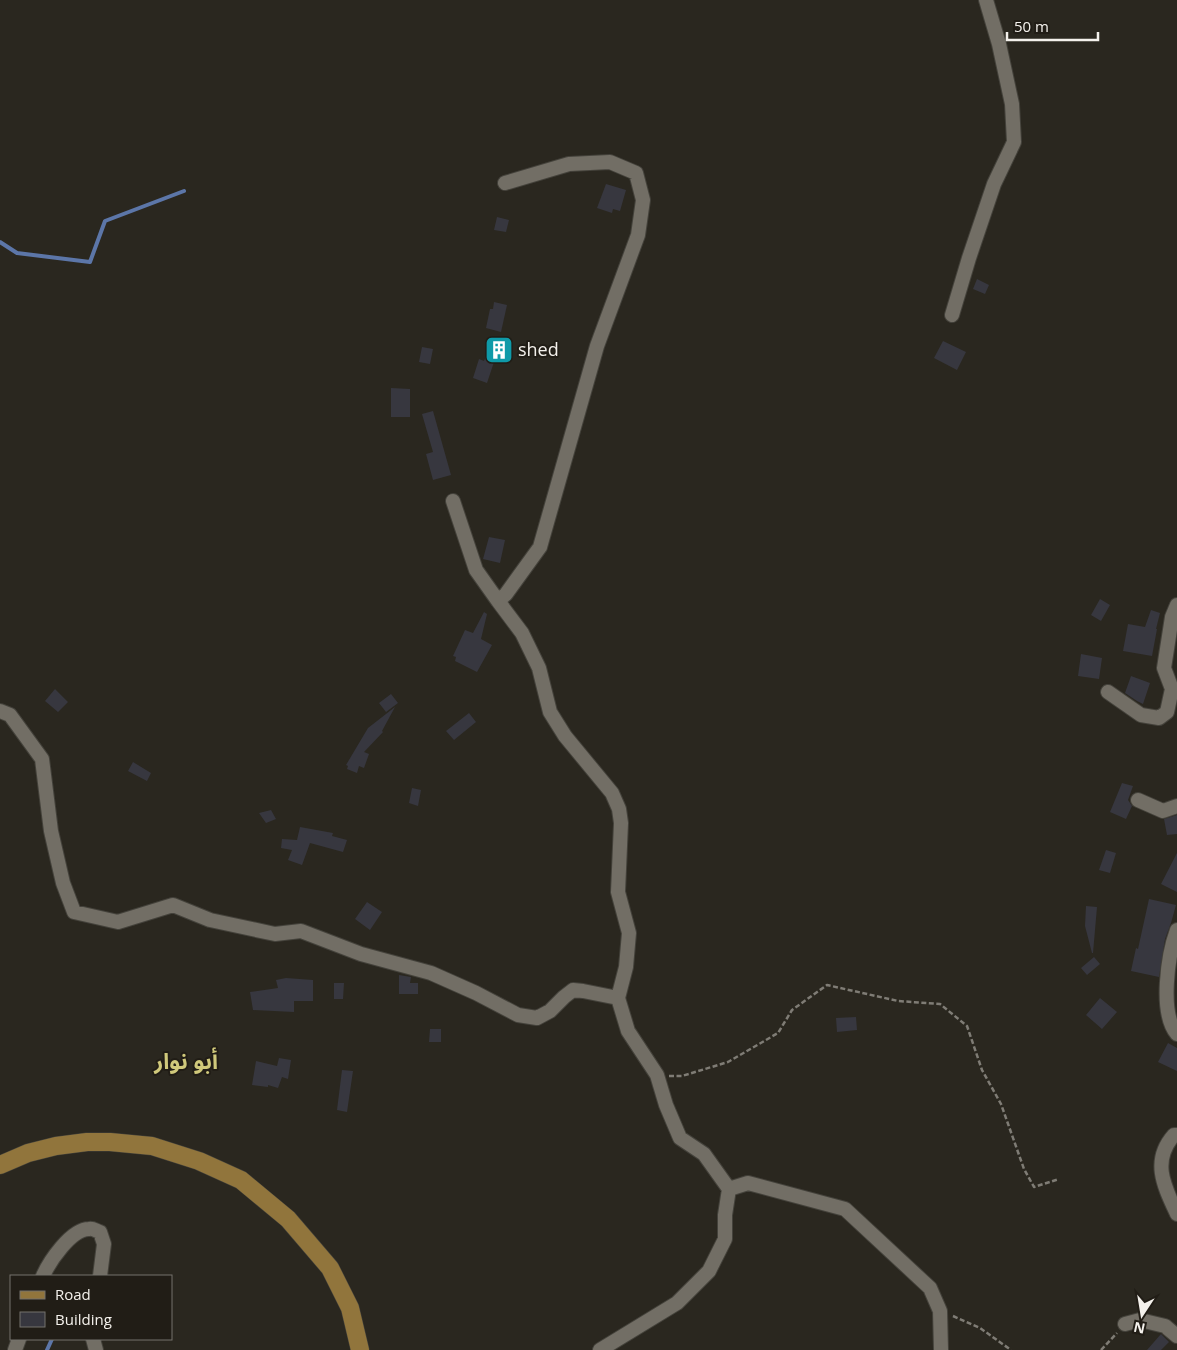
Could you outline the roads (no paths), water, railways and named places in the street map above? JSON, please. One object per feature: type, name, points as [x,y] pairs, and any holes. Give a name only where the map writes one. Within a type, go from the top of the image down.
[{"type":"main road","points":[[0,1165],[28,1153],[56,1146],[87,1142],[110,1142],[152,1146],[199,1160],[241,1180],[288,1218],[330,1268],[350,1308],[360,1350]]},
{"type":"street","points":[[952,316],[994,184],[1014,142],[1012,104],[999,44],[986,0]]},
{"type":"street","points":[[498,601],[506,594],[540,547],[597,346],[638,235],[643,200],[636,173],[610,162],[569,164],[505,183]]},
{"type":"street","points":[[453,501],[476,570],[522,633],[540,668],[550,712],[565,736],[612,793],[619,809],[621,823],[618,892],[629,933],[626,967],[618,998],[628,1031],[657,1075],[666,1105],[680,1138],[704,1154],[729,1190],[725,1214],[726,1239],[709,1272],[677,1303],[600,1350]]},
{"type":"street","points":[[1108,692],[1141,715],[1159,718],[1168,712],[1172,689],[1164,668],[1172,617],[1177,605]]},
{"type":"street","points":[[0,711],[10,716],[42,759],[51,831],[63,883],[74,912],[118,922],[173,904],[210,920],[274,934],[301,931],[361,954],[431,973],[476,993],[518,1015],[537,1018],[550,1011],[573,990],[583,990],[618,998]]},
{"type":"street","points":[[1138,800],[1163,811],[1177,806]]},
{"type":"street","points":[[1177,930],[1166,980],[1167,1006],[1173,1029],[1177,1034]]},
{"type":"street","points":[[1177,1135],[1174,1135],[1166,1145],[1161,1163],[1163,1179],[1177,1214]]},
{"type":"street","points":[[729,1190],[748,1184],[845,1210],[930,1288],[940,1311],[941,1350]]},
{"type":"street","points":[[43,1275],[56,1252],[78,1234],[91,1228],[100,1232],[104,1244],[100,1275]]},
{"type":"street","points":[[1125,1324],[1140,1320],[1165,1326],[1177,1336]]},
{"type":"waterway","points":[[0,242],[17,253],[90,262],[105,221],[184,191]]},
{"type":"waterway","points":[[47,1350],[52,1340]]},
{"type":"place","name":"shed","points":[[499,350]]},
{"type":"district","name":"أبو نوار","points":[[186,1061]]}]
